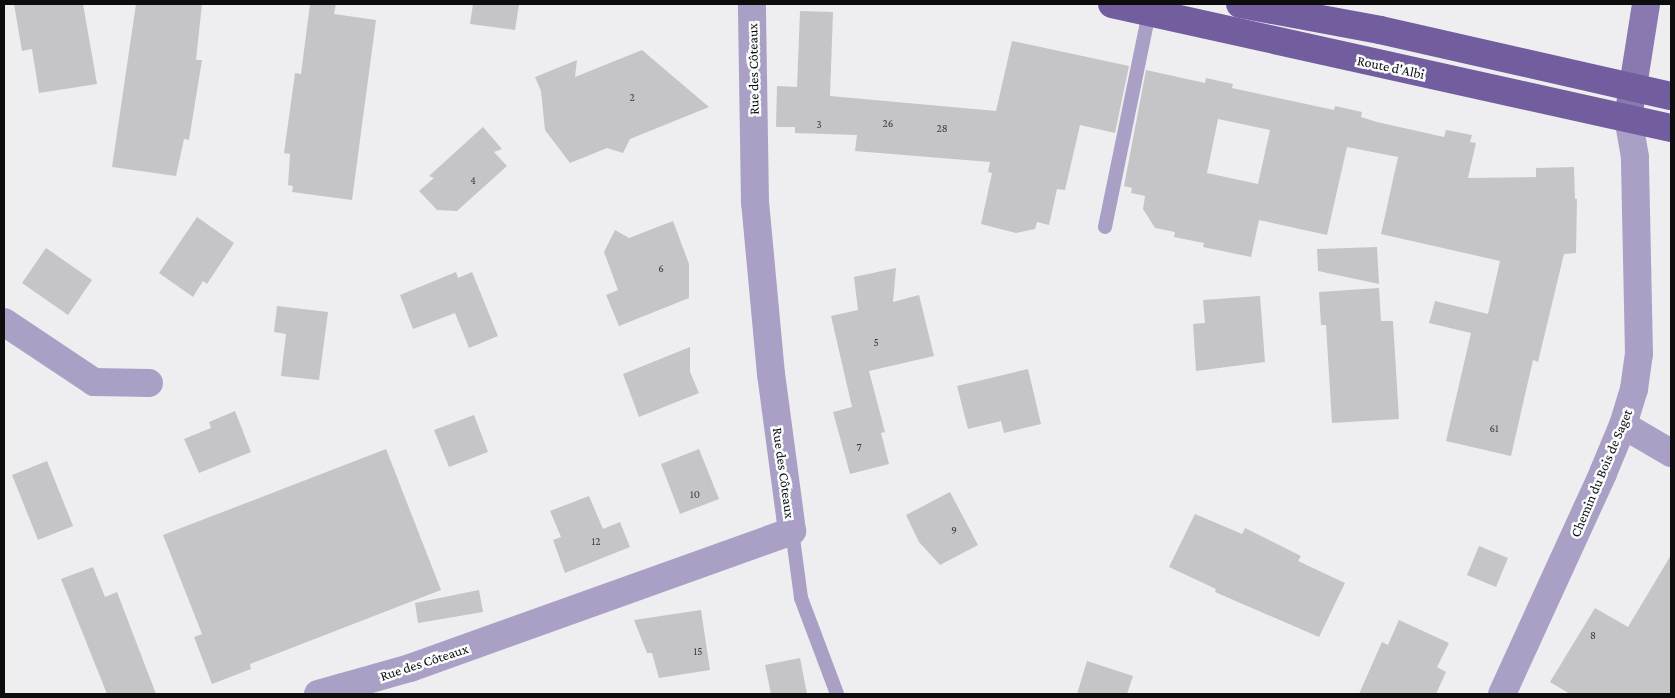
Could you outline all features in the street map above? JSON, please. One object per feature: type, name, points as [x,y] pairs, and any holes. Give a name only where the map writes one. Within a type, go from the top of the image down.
[{"type":"main road","name":"Route d'Albi","points":[[1112,4],[1150,9],[1671,128]]},
{"type":"main road","points":[[1240,4],[1380,30],[1671,96]]},
{"type":"street","name":"Rue des Côteaux","points":[[318,694],[410,668],[792,531],[771,374],[755,203],[752,4]]},
{"type":"street","points":[[1628,118],[1646,4]]},
{"type":"street","name":"Chemin du Bois de Saget","points":[[1502,694],[1624,425],[1634,389],[1639,354],[1635,157],[1628,118]]},
{"type":"street","points":[[4,322],[94,382],[149,384]]},
{"type":"street","points":[[1624,425],[1671,453]]},
{"type":"lane","points":[[1106,227],[1150,9]]},
{"type":"lane","points":[[792,531],[801,598],[836,694]]},
{"type":"building","points":[[14,4],[83,4],[97,84],[39,93],[32,49],[22,51]]},
{"type":"building","points":[[136,4],[202,4],[196,60],[202,60],[189,140],[184,139],[176,176],[112,167]]},
{"type":"building","points":[[310,4],[336,4],[334,14],[376,20],[352,200],[292,192],[293,186],[288,185],[290,154],[284,153],[295,73],[301,74]]},
{"type":"building","points":[[473,4],[519,4],[515,30],[470,24]]},
{"type":"building","points":[[800,11],[833,12],[830,96],[996,111],[1012,41],[1129,66],[1115,133],[1080,125],[1065,190],[1057,189],[1049,225],[1037,222],[1035,229],[1016,233],[981,224],[992,173],[988,172],[990,162],[855,151],[857,135],[795,133],[795,127],[776,127],[777,86],[797,87]]},
{"type":"building","points":[[642,50],[709,107],[630,139],[623,153],[607,148],[570,163],[545,130],[541,91],[535,77],[577,60],[575,77]]},
{"type":"building","points":[[1146,70],[1205,83],[1206,78],[1233,84],[1232,88],[1334,110],[1335,106],[1362,112],[1361,117],[1377,122],[1444,137],[1446,130],[1472,135],[1470,142],[1476,143],[1468,178],[1536,177],[1536,168],[1574,167],[1575,199],[1577,199],[1576,253],[1564,254],[1538,362],[1533,360],[1511,456],[1446,441],[1471,333],[1429,323],[1435,301],[1488,314],[1500,261],[1381,234],[1398,157],[1347,147],[1327,235],[1259,220],[1251,257],[1203,247],[1204,243],[1174,237],[1175,232],[1155,228],[1143,209],[1145,196],[1131,193],[1132,188],[1124,186]],"holes":[[[1218,119],[1270,130],[1258,184],[1207,173]]]},
{"type":"building","points":[[483,127],[502,149],[494,152],[507,166],[457,211],[437,210],[419,191],[434,178],[429,176]]},
{"type":"building","points":[[197,217],[234,243],[207,284],[203,281],[193,297],[159,273]]},
{"type":"building","points":[[673,221],[689,264],[689,298],[619,326],[606,295],[618,290],[604,252],[615,230],[629,238]]},
{"type":"building","points":[[1377,247],[1379,284],[1318,271],[1317,249]]},
{"type":"building","points":[[46,248],[92,280],[68,315],[22,283]]},
{"type":"building","points":[[896,268],[893,302],[919,295],[934,356],[869,371],[885,432],[881,433],[889,464],[850,474],[833,412],[852,407],[831,316],[858,310],[854,277]]},
{"type":"building","points":[[456,272],[458,278],[472,272],[498,336],[469,348],[455,313],[413,329],[400,295]]},
{"type":"building","points":[[1379,288],[1381,321],[1393,321],[1399,419],[1332,423],[1326,325],[1321,325],[1319,292]]},
{"type":"building","points":[[1260,296],[1265,362],[1196,371],[1193,324],[1205,323],[1203,300]]},
{"type":"building","points":[[277,306],[328,312],[319,380],[281,376],[286,334],[274,332]]},
{"type":"building","points":[[690,347],[690,372],[699,393],[639,417],[623,374]]},
{"type":"building","points":[[1028,369],[1041,424],[1004,433],[1001,421],[968,429],[957,386]]},
{"type":"building","points":[[235,411],[251,452],[199,473],[184,439],[211,428],[209,422]]},
{"type":"building","points":[[474,415],[488,452],[449,467],[434,430]]},
{"type":"building","points":[[386,449],[441,590],[250,664],[251,669],[212,684],[194,637],[202,634],[163,535]]},
{"type":"building","points":[[699,449],[719,499],[680,514],[661,464]]},
{"type":"building","points":[[47,461],[73,526],[38,540],[12,475]]},
{"type":"building","points":[[950,492],[978,545],[940,565],[919,542],[906,515]]},
{"type":"building","points":[[589,496],[603,529],[620,522],[630,547],[565,573],[553,540],[561,537],[550,511]]},
{"type":"building","points":[[1195,514],[1242,534],[1245,528],[1301,556],[1298,561],[1345,583],[1319,637],[1215,592],[1216,589],[1169,567]]},
{"type":"building","points":[[1479,546],[1508,558],[1496,587],[1467,575]]},
{"type":"building","points":[[1671,555],[1671,694],[1570,694],[1550,682],[1595,608],[1628,627]]},
{"type":"building","points":[[93,567],[105,597],[117,592],[156,694],[107,694],[61,579]]},
{"type":"building","points":[[479,590],[483,612],[418,623],[415,603]]},
{"type":"building","points":[[701,610],[710,670],[659,678],[652,653],[647,653],[634,620]]},
{"type":"building","points":[[1399,620],[1449,643],[1437,667],[1446,672],[1436,694],[1359,694],[1382,642],[1388,645]]},
{"type":"building","points":[[800,658],[807,694],[771,694],[765,665]]},
{"type":"building","points":[[1087,661],[1133,676],[1127,694],[1077,694]]}]
